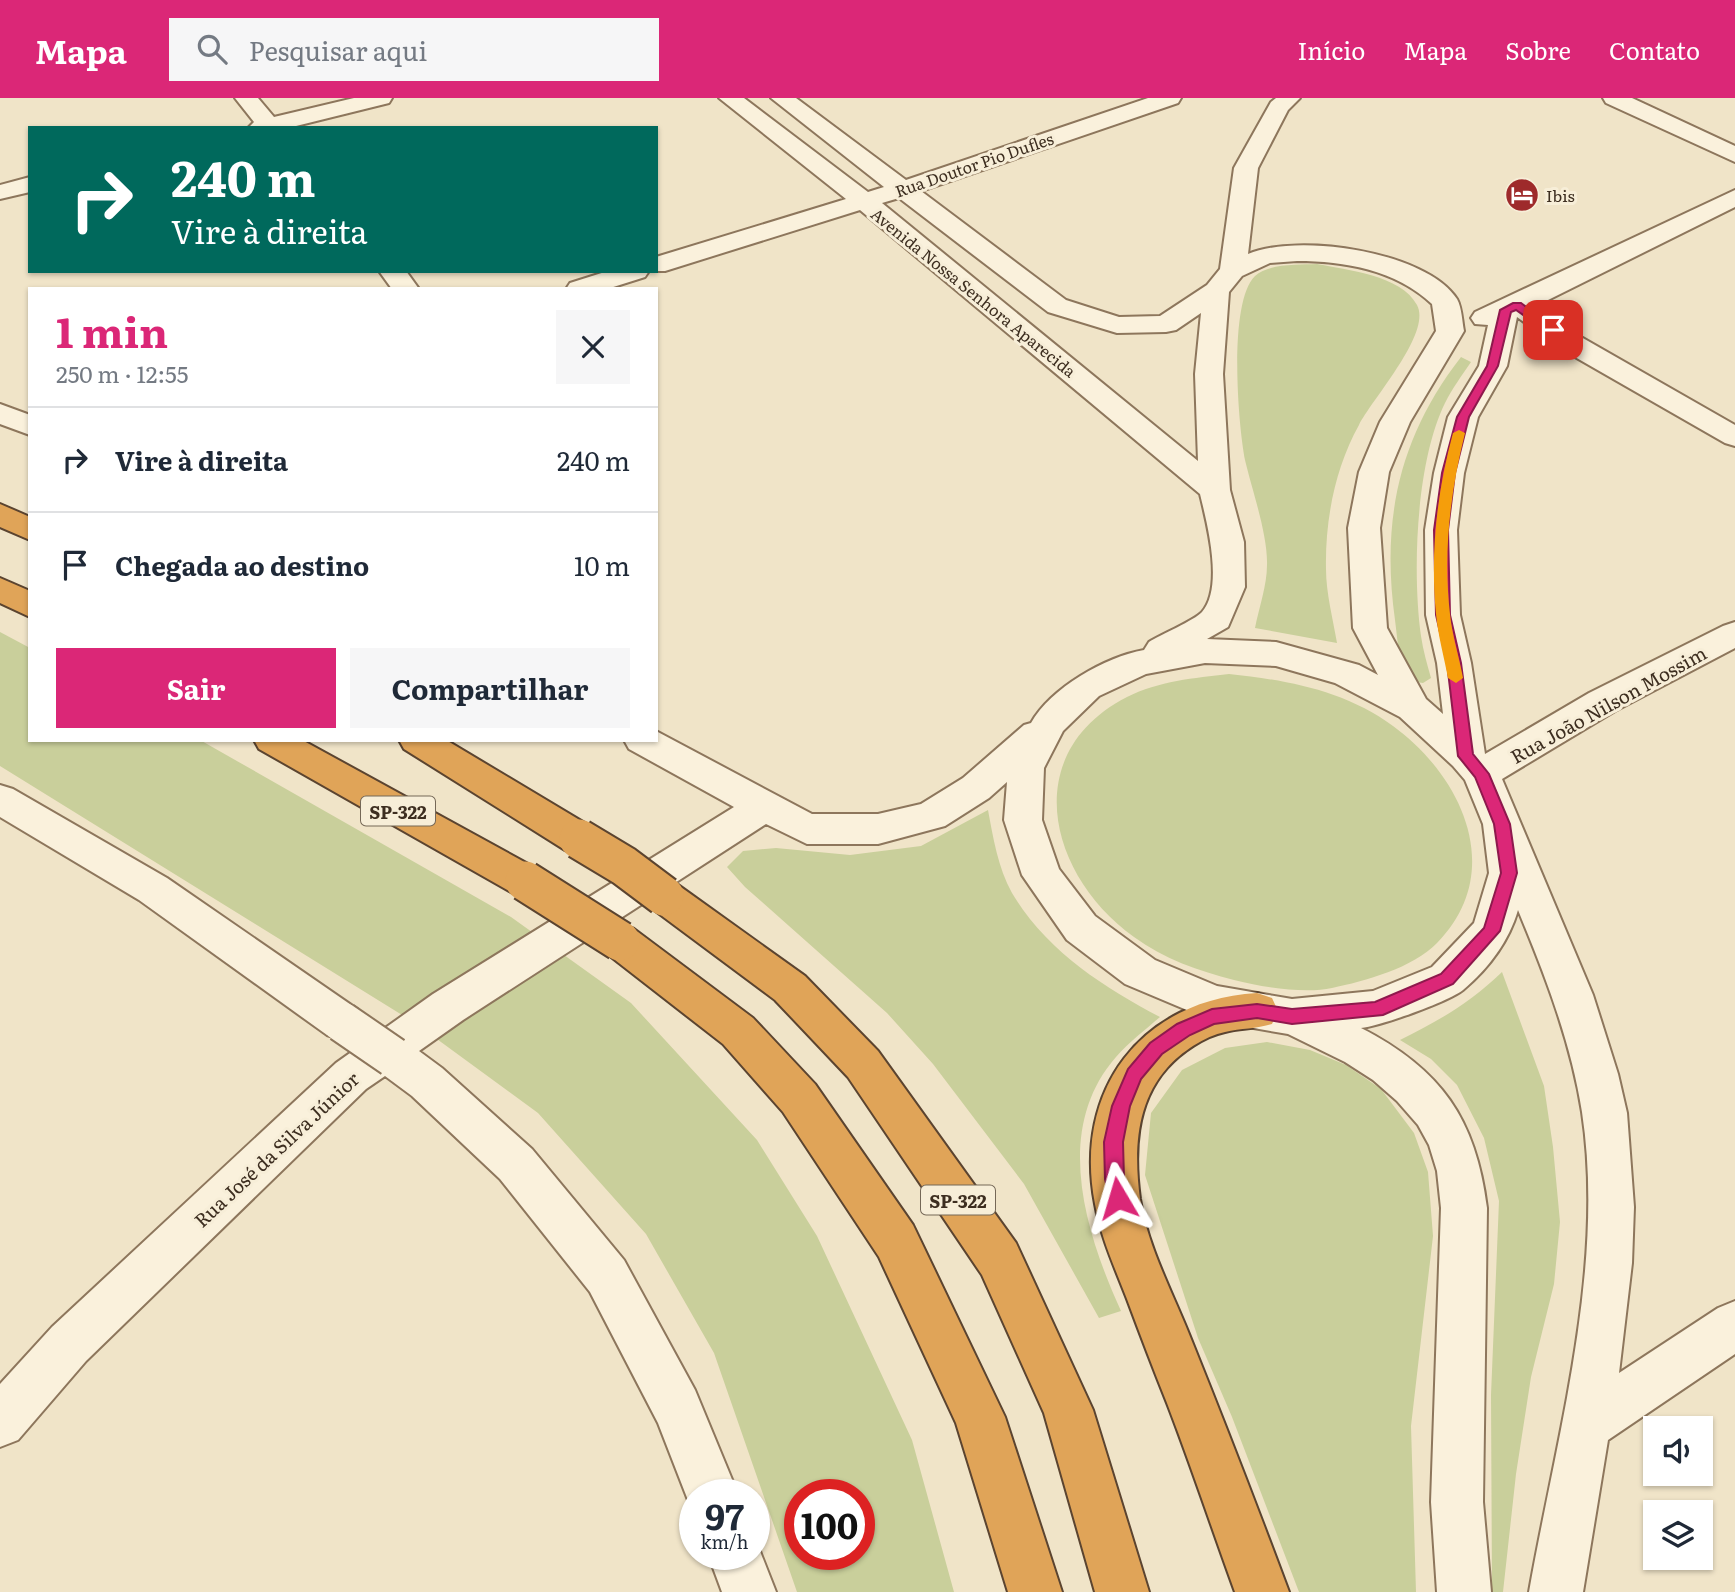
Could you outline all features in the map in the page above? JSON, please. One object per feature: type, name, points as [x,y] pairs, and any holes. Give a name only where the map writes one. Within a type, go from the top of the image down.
[{"type":"highway","points":[[0,516],[28,531]]},
{"type":"highway","points":[[0,589],[28,605]]},
{"type":"highway","name":"SP-322","points":[[276,742],[524,881],[621,942],[738,1031],[799,1098],[896,1241],[980,1417],[1035,1592]]},
{"type":"highway","name":"SP-322","points":[[420,742],[624,866],[790,988],[863,1064],[999,1259],[1068,1410],[1122,1592]]},
{"type":"highway","points":[[1262,1592],[1208,1444],[1126,1235],[1114,1179],[1114,1154],[1121,1106],[1135,1074],[1156,1049],[1184,1029],[1212,1017],[1275,1014]]},
{"type":"street","points":[[246,98],[265,126]]},
{"type":"street","points":[[270,126],[381,98]]},
{"type":"street","name":"Avenida Nossa Senhora Aparecida","points":[[730,98],[864,201],[1215,490]]},
{"type":"street","name":"Avenida Nossa Senhora Aparecida","points":[[782,98],[1057,306],[1116,325],[1166,324],[1265,256],[1319,253],[1376,263],[1409,274],[1429,286],[1445,302],[1450,331]]},
{"type":"street","name":"Rua Doutor Pio Dufles","points":[[658,264],[903,189],[1138,102],[1170,98]]},
{"type":"street","points":[[646,742],[807,829],[878,829],[932,816],[976,788],[1087,687],[1138,663],[1216,619],[1229,587],[1228,542],[1215,490],[1209,374],[1246,168],[1279,107],[1289,98]]},
{"type":"street","points":[[1614,98],[1735,155]]},
{"type":"street","points":[[0,192],[28,185]]},
{"type":"street","points":[[1413,708],[1370,628],[1364,528],[1374,472],[1390,435],[1450,331],[1511,308],[1735,197]]},
{"type":"street","points":[[394,273],[405,287]]},
{"type":"street","points":[[585,287],[630,273]]},
{"type":"street","points":[[1511,308],[1735,437]]},
{"type":"street","points":[[1511,308],[1493,366],[1463,417],[1449,473],[1441,530],[1443,615],[1473,765],[1502,824],[1568,982],[1597,1079],[1609,1150],[1609,1266],[1586,1426],[1556,1592]]},
{"type":"street","points":[[0,413],[28,425]]},
{"type":"street","name":"Rua João Nilson Mossim","points":[[1473,765],[1735,634]]},
{"type":"street","points":[[1138,663],[1205,651],[1276,654],[1347,674],[1413,708],[1473,765]]},
{"type":"street","points":[[1049,723],[1026,768],[1023,820],[1042,875],[1081,928],[1140,972],[1213,1003],[1275,1014],[1334,1034],[1381,1060],[1405,1079],[1429,1103],[1445,1127],[1457,1153],[1464,1181],[1457,1502],[1464,1592]]},
{"type":"street","points":[[0,799],[153,889],[393,1057],[427,1082],[516,1164],[607,1276],[677,1408],[706,1479]]},
{"type":"street","name":"Rua José da Silva Júnior","points":[[0,1422],[69,1344],[351,1076],[448,1007],[765,806]]},
{"type":"street","points":[[1275,1014],[1377,1009],[1447,979],[1492,931],[1509,873],[1502,824]]},
{"type":"street","points":[[1586,1426],[1735,1325]]},
{"type":"street","points":[[741,1570],[749,1592]]},
{"type":"green space","points":[[1317,264],[1386,280],[1409,295],[1417,305],[1419,317],[1409,348],[1359,425],[1344,459],[1333,495],[1327,532],[1326,569],[1328,597],[1337,643],[1255,628],[1266,580],[1267,553],[1245,460],[1238,393],[1241,311],[1247,290],[1255,276],[1276,267]]},
{"type":"green space","points":[[1461,357],[1471,362],[1448,398],[1435,427],[1422,486],[1417,550],[1418,610],[1431,678],[1423,683],[1410,681],[1399,652],[1391,583],[1393,514],[1409,449],[1440,387]]},
{"type":"green space","points":[[0,632],[28,647],[28,742],[204,742],[511,917],[631,1003],[757,1140],[817,1236],[912,1440],[954,1592],[797,1592],[789,1570],[875,1570],[875,1479],[784,1479],[784,1555],[770,1514],[770,1479],[758,1479],[714,1353],[646,1234],[538,1113],[415,1023],[0,766]]},
{"type":"green space","points":[[1229,674],[1314,689],[1355,704],[1393,726],[1418,747],[1439,771],[1456,798],[1467,827],[1472,856],[1469,886],[1458,915],[1427,952],[1388,972],[1359,982],[1321,990],[1296,990],[1245,983],[1195,968],[1145,945],[1105,911],[1081,881],[1065,849],[1057,815],[1059,781],[1070,749],[1092,721],[1127,697],[1164,684]]},
{"type":"green space","points":[[988,810],[1003,873],[1026,914],[1059,950],[1077,965],[1117,993],[1160,1017],[1116,1057],[1096,1086],[1085,1117],[1080,1149],[1081,1182],[1087,1216],[1096,1249],[1121,1311],[1099,1318],[1024,1184],[933,1064],[887,1013],[745,887],[727,867],[743,851],[776,848],[850,855],[921,846]]},
{"type":"green space","points":[[1502,972],[1544,1086],[1560,1222],[1554,1284],[1531,1377],[1516,1474],[1503,1592],[1492,1592],[1491,1395],[1499,1201],[1484,1138],[1457,1085],[1431,1059],[1400,1040],[1454,1010]]},
{"type":"green space","points":[[1267,1042],[1310,1050],[1346,1065],[1381,1089],[1414,1133],[1428,1172],[1433,1236],[1411,1426],[1416,1592],[1299,1592],[1232,1417],[1198,1338],[1145,1175],[1151,1113],[1182,1070],[1225,1048]]},
{"type":"slow traffic","points":[[1456,678],[1443,615],[1441,530],[1449,473],[1459,433]]},
{"type":"place","name":"Ibis","points":[[1522,195]]},
{"type":"route","points":[[1118,1198],[1114,1179],[1114,1142],[1121,1106],[1135,1074],[1156,1049],[1184,1029],[1212,1017],[1233,1013],[1257,1011],[1292,1017],[1377,1009],[1447,979],[1492,931],[1509,873],[1502,824],[1481,774],[1465,756],[1454,663],[1443,615],[1441,530],[1449,473],[1463,417],[1493,366],[1505,310],[1517,305],[1553,330]]}]
